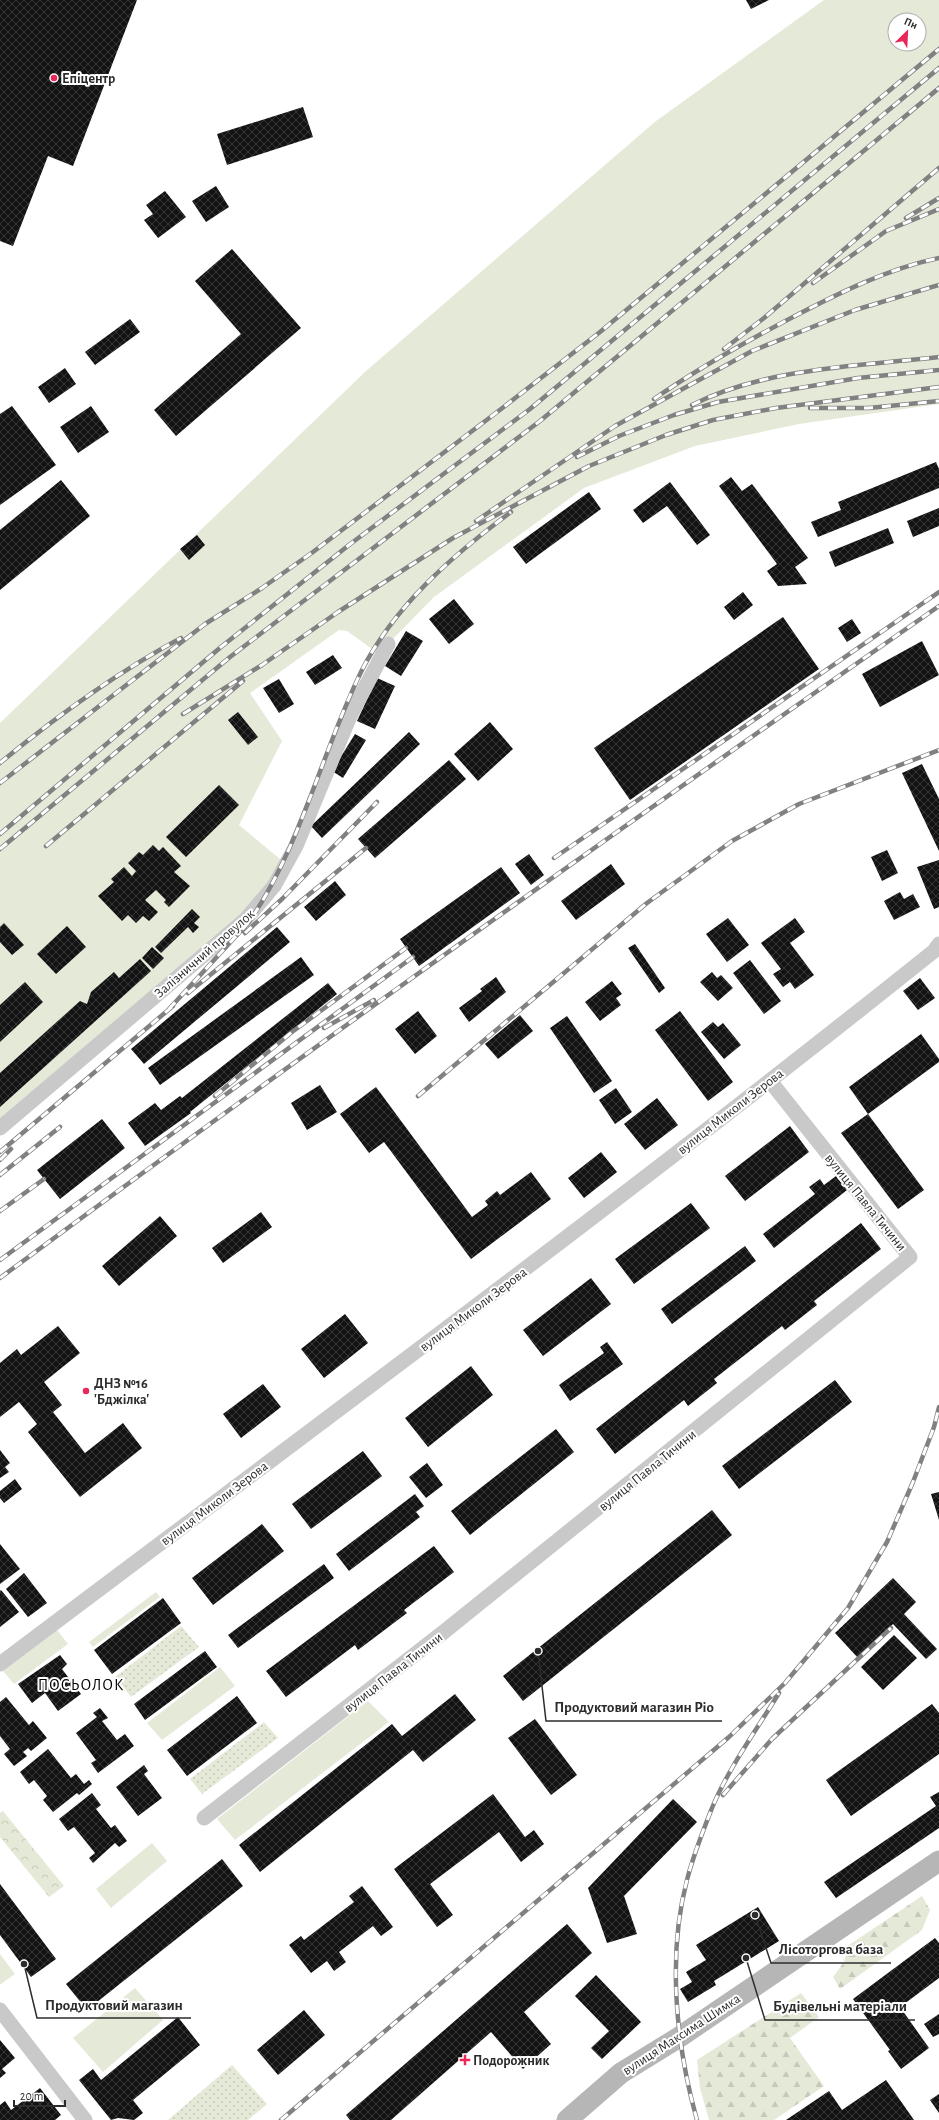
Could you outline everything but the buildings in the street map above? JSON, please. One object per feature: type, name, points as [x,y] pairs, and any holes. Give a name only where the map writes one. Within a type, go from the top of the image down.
[{"type":"main road","name":"вулиця Максима Шимка","points":[[567,2120],[621,2073],[681,2036],[939,1861]]},
{"type":"street","name":"Залізничний провулок","points":[[0,1128],[245,920],[274,886],[296,846],[350,716],[388,644]]},
{"type":"street","name":"вулиця Миколи Зерова","points":[[0,1664],[482,1303],[770,1081],[930,954],[939,944]]},
{"type":"street","name":"вулиця Павла Тичини","points":[[204,1818],[451,1627],[910,1257],[770,1081]]},
{"type":"street","points":[[0,2010],[85,2120]]},
{"type":"green space","points":[[824,0],[939,0],[939,404],[799,424],[695,446],[584,488],[434,597],[388,644],[382,656],[347,631],[339,630],[250,693],[282,741],[239,825],[286,864],[271,889],[0,1128],[0,723],[366,371],[656,121]]},
{"type":"green space","points":[[156,1592],[160,1597],[93,1647],[89,1642]]},
{"type":"green space","points":[[181,1626],[199,1647],[131,1697],[115,1677]]},
{"type":"green space","points":[[57,1630],[68,1644],[14,1684],[3,1671]]},
{"type":"green space","points":[[220,1667],[235,1686],[162,1740],[147,1723]]},
{"type":"green space","points":[[368,1701],[389,1722],[235,1840],[217,1819]]},
{"type":"green space","points":[[264,1722],[278,1738],[202,1794],[190,1779]]},
{"type":"green space","points":[[3,1811],[64,1886],[49,1897],[0,1837],[0,1813]]},
{"type":"green space","points":[[152,1843],[167,1861],[111,1908],[96,1889]]},
{"type":"green space","points":[[922,1896],[930,1910],[922,1930],[840,1989],[833,1977],[844,1962],[849,1945]]},
{"type":"green space","points":[[0,1954],[15,1974],[1,1984],[0,1984]]},
{"type":"green space","points":[[135,1988],[163,2020],[103,2072],[73,2038]]},
{"type":"green space","points":[[801,1993],[819,2017],[790,2038],[824,2086],[774,2120],[709,2120],[700,2088],[697,2060]]},
{"type":"green space","points":[[232,2065],[267,2104],[248,2120],[168,2120]]},
{"type":"railway","points":[[0,783],[205,624],[262,588],[313,552],[600,332],[939,49]]},
{"type":"railway","points":[[0,834],[221,647],[349,545],[530,409],[939,68]]},
{"type":"railway","points":[[0,849],[230,657],[540,421],[939,88]]},
{"type":"railway","points":[[724,349],[764,318],[939,168]]},
{"type":"railway","points":[[906,218],[939,198]]},
{"type":"railway","points":[[813,283],[886,231],[939,209]]},
{"type":"railway","points":[[654,399],[722,356],[775,326],[828,299],[882,275],[901,268],[939,258]]},
{"type":"railway","points":[[476,521],[615,426],[752,351],[855,310],[939,285]]},
{"type":"railway","points":[[692,405],[720,393],[750,383],[781,376],[845,366],[939,357]]},
{"type":"railway","points":[[577,457],[619,436],[674,415],[718,402],[858,378],[939,370]]},
{"type":"railway","points":[[183,714],[262,665],[338,612],[453,538],[589,466],[666,435],[713,420],[776,408],[939,387]]},
{"type":"railway","points":[[810,408],[869,408],[939,401]]},
{"type":"railway","points":[[169,1009],[249,922],[267,893],[297,831],[334,735],[361,672],[390,625],[427,583],[447,564],[511,512]]},
{"type":"railway","points":[[554,858],[939,592]]},
{"type":"railway","points":[[0,1278],[233,1107],[467,939],[939,606]]},
{"type":"railway","points":[[0,763],[65,712],[88,696],[157,651],[181,638]]},
{"type":"railway","points":[[46,846],[243,681]]},
{"type":"railway","points":[[418,1096],[647,903],[732,841],[799,804],[939,750]]},
{"type":"railway","points":[[245,933],[282,899],[377,802]]},
{"type":"railway","points":[[188,993],[366,848]]},
{"type":"railway","points":[[215,1096],[292,1032],[406,948]]},
{"type":"railway","points":[[0,1260],[413,957]]},
{"type":"railway","points":[[324,1028],[374,1000]]},
{"type":"railway","points":[[0,1152],[173,1006]]},
{"type":"railway","points":[[0,1175],[60,1127]]},
{"type":"railway","points":[[0,1160],[11,1149]]},
{"type":"railway","points":[[0,1211],[44,1179]]},
{"type":"railway","points":[[281,2120],[729,1737],[785,1683],[848,1608],[887,1542],[913,1482],[934,1427],[939,1407]]},
{"type":"railway","points":[[723,1795],[772,1739],[891,1628]]},
{"type":"railway","points":[[697,2120],[690,2092],[679,2031],[676,1969],[677,1939],[681,1909],[692,1862],[712,1808],[734,1764],[779,1693]]},
{"type":"place","name":"Епіцентр","points":[[54,78]]},
{"type":"place","name":"ДНЗ №16 'Бджілка'","points":[[86,1391]]},
{"type":"place","name":"Продуктовий магазин Ріо","points":[[538,1651]]},
{"type":"place","name":"Лісоторгова база","points":[[755,1915]]},
{"type":"place","name":"Будівельні матеріали","points":[[746,1958]]},
{"type":"place","name":"Продуктовий магазин","points":[[24,1964]]},
{"type":"place","name":"Подорожник","points":[[465,2060]]},
{"type":"district","name":"ПОСЬОЛОК","points":[[81,1684]]}]
